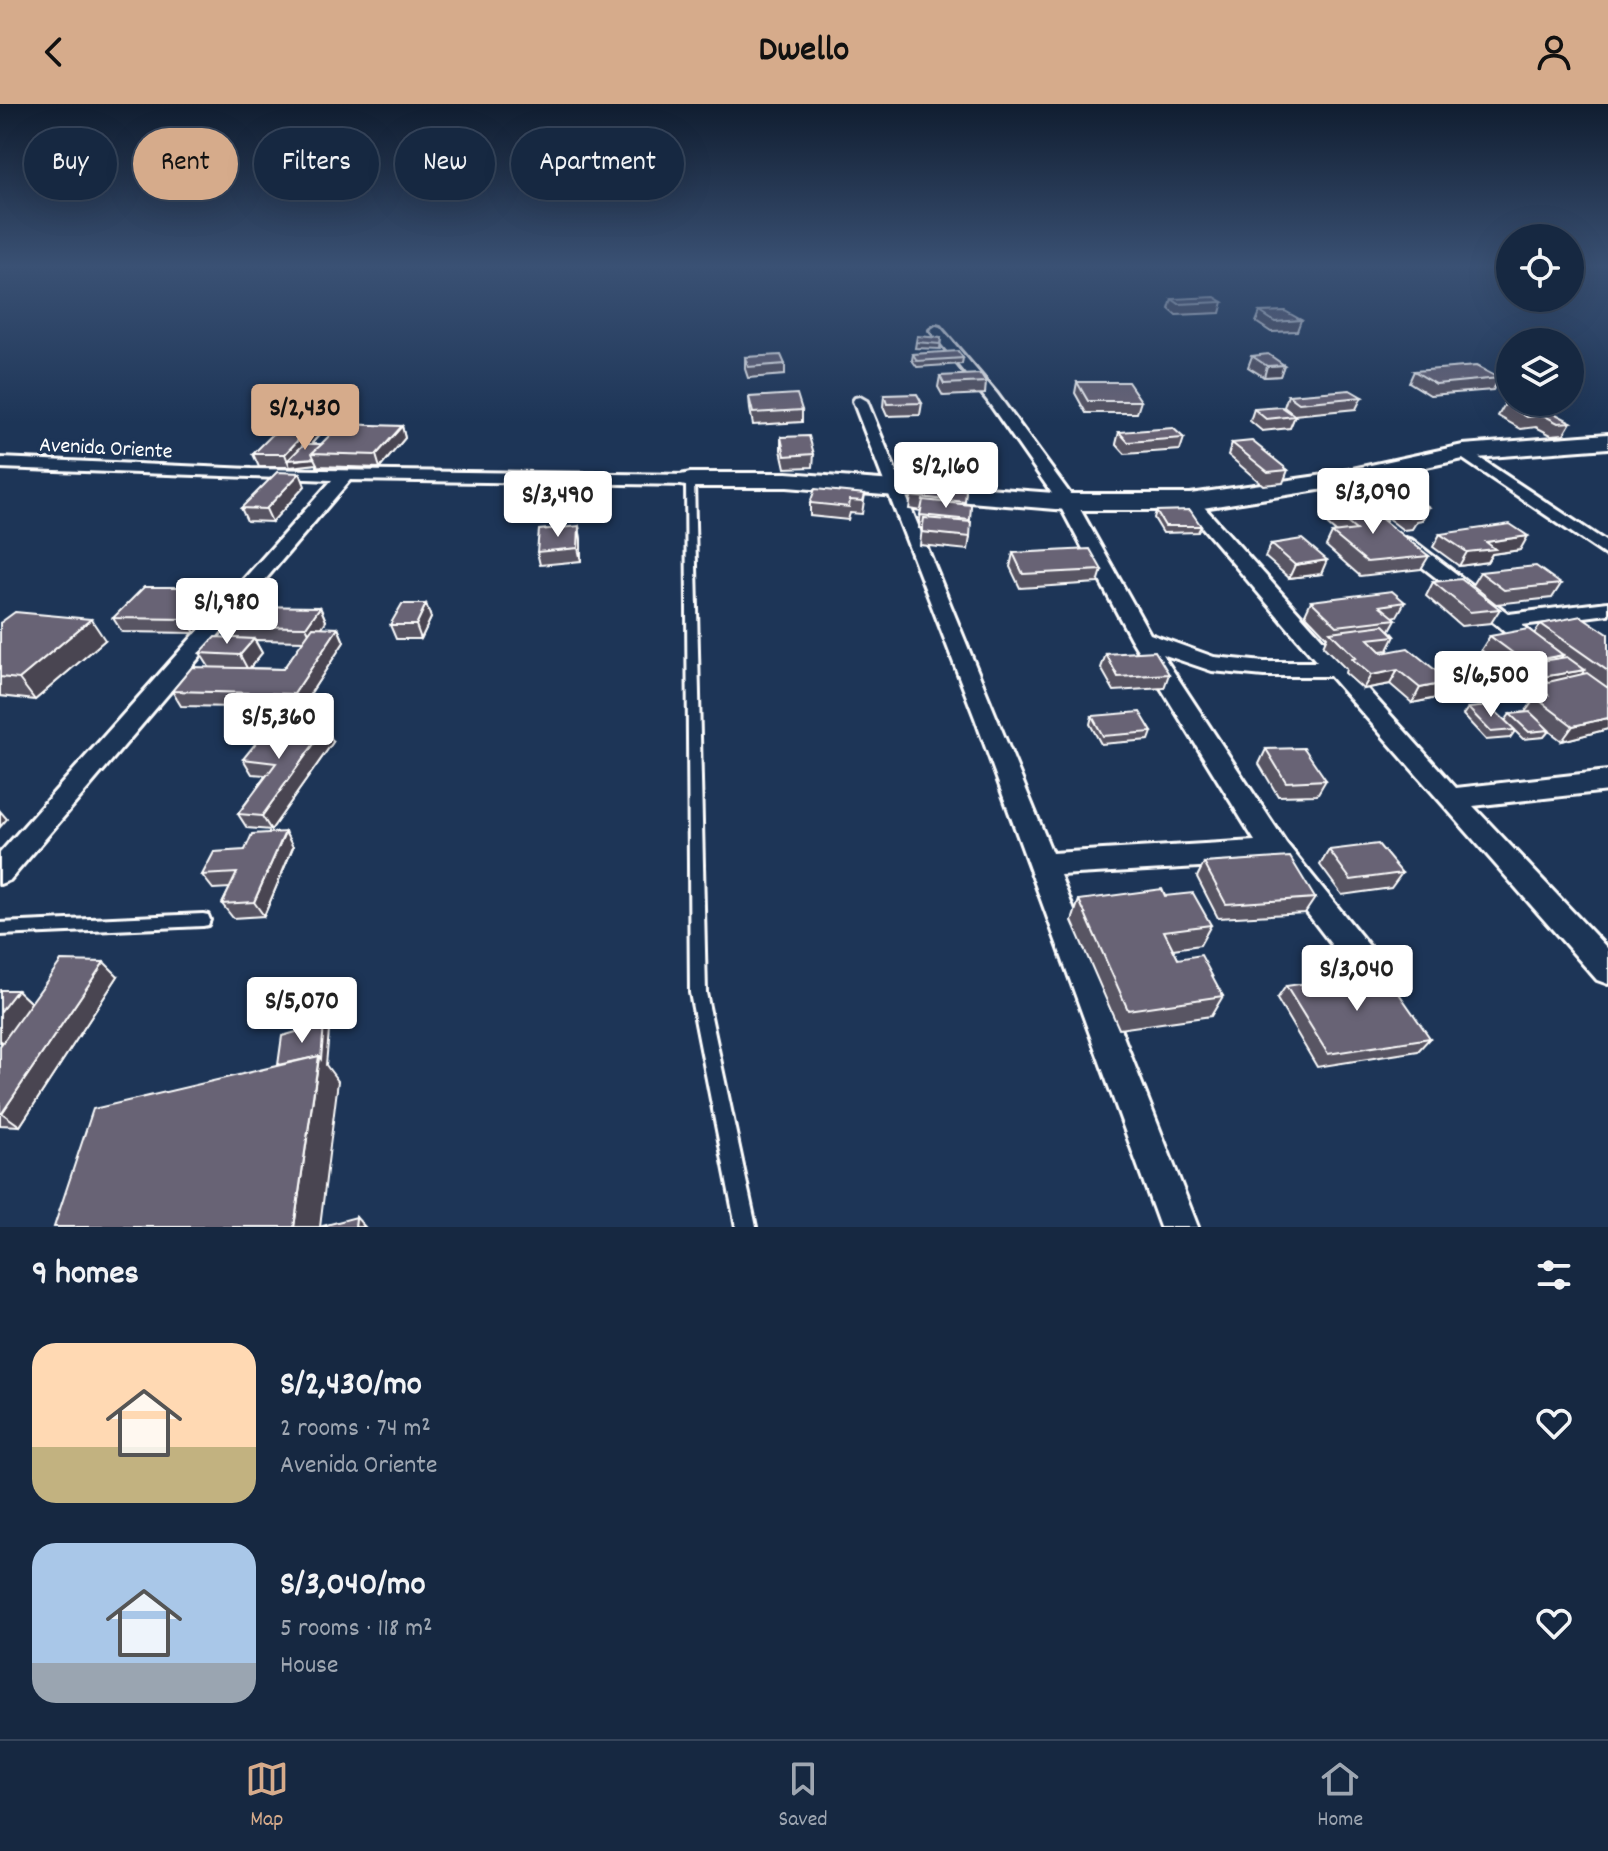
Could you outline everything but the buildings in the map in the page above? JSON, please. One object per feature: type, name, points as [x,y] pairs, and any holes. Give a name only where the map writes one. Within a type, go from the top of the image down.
[{"type":"street","points":[[936,330],[992,397],[1067,502],[1142,639],[1276,851],[1375,977]]},
{"type":"street","points":[[860,401],[1043,865],[1179,1227]]},
{"type":"street","points":[[690,480],[787,480],[1067,502],[1190,502],[1325,482],[1463,452],[1608,441]]},
{"type":"street","points":[[1463,452],[1608,551]]},
{"type":"street","name":"Avenida Oriente","points":[[0,463],[345,476],[690,480]]},
{"type":"street","points":[[0,872],[345,476]]},
{"type":"street","points":[[1325,482],[1559,666]]},
{"type":"street","points":[[1190,502],[1450,799],[1608,970]]},
{"type":"street","points":[[1505,621],[1608,608]]},
{"type":"street","points":[[1142,639],[1188,657],[1228,666],[1336,669]]},
{"type":"street","points":[[1450,799],[1608,781]]},
{"type":"street","points":[[1043,865],[1276,851]]},
{"type":"lane","points":[[690,480],[698,993],[746,1227]]},
{"type":"lane","points":[[0,929],[203,920]]}]
